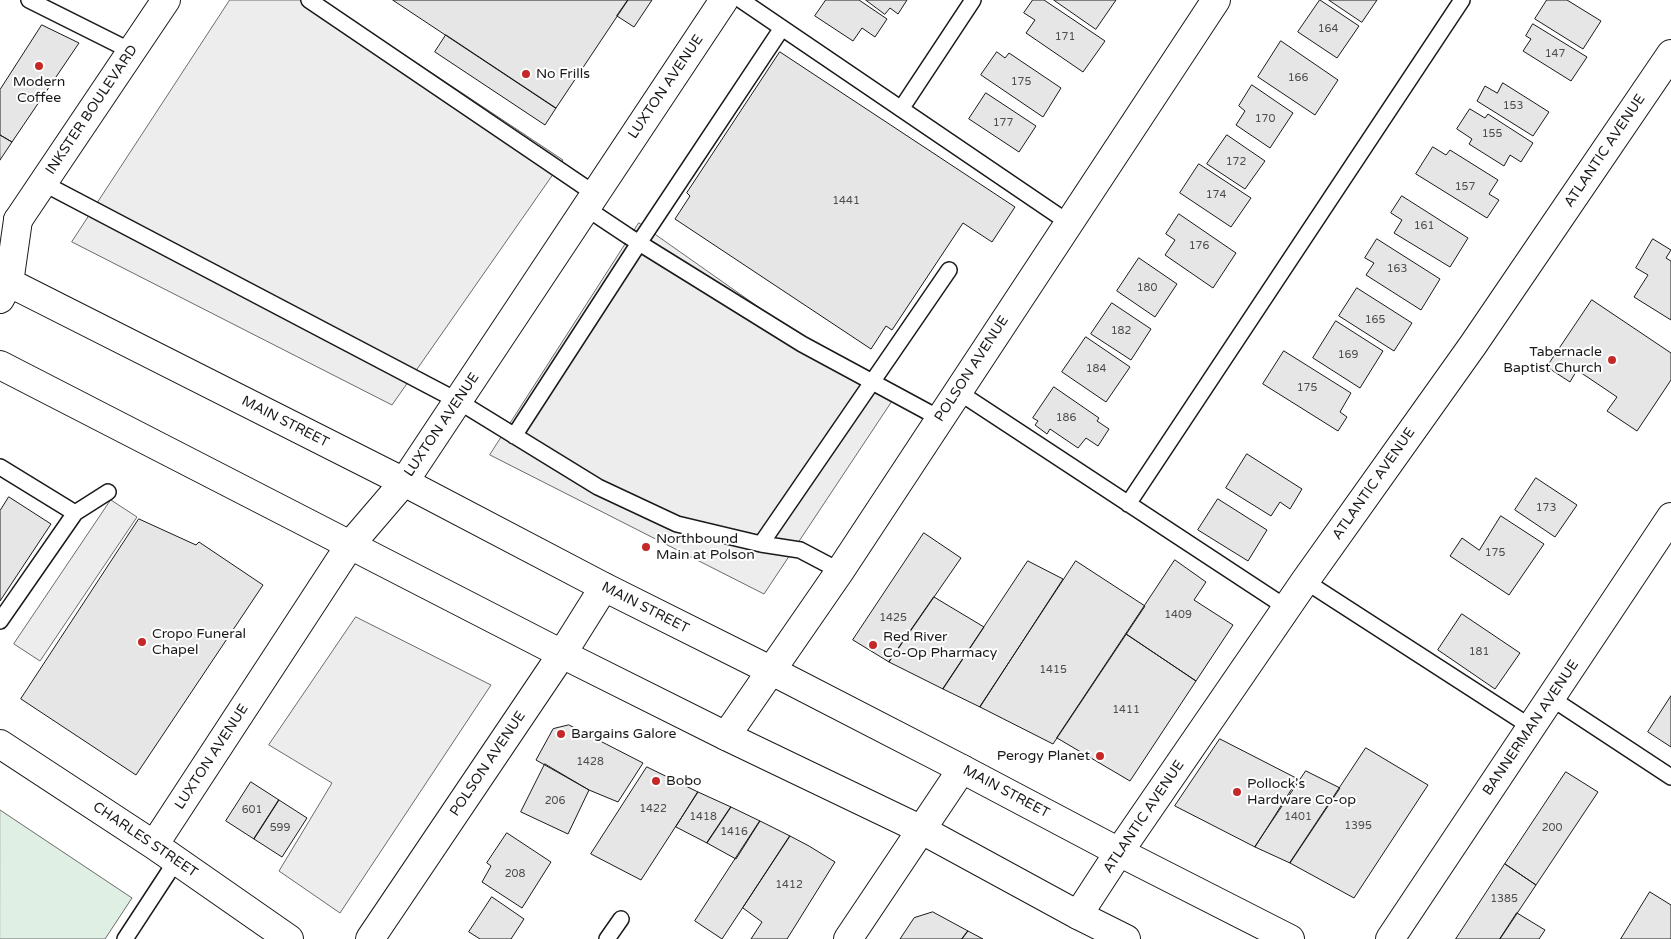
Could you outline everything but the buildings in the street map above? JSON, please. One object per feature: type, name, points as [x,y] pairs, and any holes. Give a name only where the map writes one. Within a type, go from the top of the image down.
[{"type":"street","name":"INKSTER BOULEVARD","points":[[3,287],[9,225],[43,184],[166,0]]},
{"type":"street","name":"LUXTON AVENUE","points":[[154,845],[350,545],[404,482],[724,0]]},
{"type":"street","name":"POLSON AVENUE","points":[[726,736],[840,571],[1216,0]]},
{"type":"street","name":"ATLANTIC AVENUE","points":[[1078,915],[1119,852],[1305,581],[1473,345],[1671,54]]},
{"type":"street","name":"MAIN STREET","points":[[3,287],[404,482],[604,587],[772,671],[1290,939]]},
{"type":"street","points":[[0,365],[562,654],[726,736],[922,830],[1126,939]]},
{"type":"street","name":"BANNERMAN AVENUE","points":[[1390,939],[1671,517]]},
{"type":"street","name":"POLSON AVENUE","points":[[370,939],[562,654],[604,587]]},
{"type":"street","name":"CHARLES STREET","points":[[0,744],[154,845],[289,939]]},
{"type":"street","points":[[848,939],[962,769]]},
{"type":"lane","points":[[30,0],[131,51]]},
{"type":"lane","points":[[309,0],[591,201],[639,243],[802,344],[871,383],[939,418]]},
{"type":"lane","points":[[741,0],[1069,223]]},
{"type":"lane","points":[[901,109],[973,0]]},
{"type":"lane","points":[[1128,504],[1462,0]]},
{"type":"lane","points":[[514,436],[782,28]]},
{"type":"lane","points":[[43,184],[458,401],[598,487],[677,524],[761,544],[800,550],[840,571]]},
{"type":"lane","points":[[761,544],[949,270]]},
{"type":"lane","points":[[957,391],[1287,608]]},
{"type":"lane","points":[[0,467],[75,513]]},
{"type":"lane","points":[[0,620],[75,513],[108,492]]},
{"type":"lane","points":[[1305,581],[1531,728]]},
{"type":"lane","points":[[1551,698],[1671,777]]},
{"type":"lane","points":[[125,939],[176,861]]},
{"type":"lane","points":[[607,939],[621,919]]},
{"type":"green space","points":[[0,810],[132,898],[105,939],[0,939]]},
{"type":"shaded area","points":[[230,0],[322,0],[563,160],[392,405],[72,242]]},
{"type":"shaded area","points":[[639,223],[892,401],[764,594],[490,455]]},
{"type":"shaded area","points":[[111,500],[137,517],[40,661],[14,644]]},
{"type":"shaded area","points":[[356,617],[491,685],[340,913],[279,871],[332,783],[269,745]]},
{"type":"place","name":"Modern Coffee","points":[[39,66]]},
{"type":"place","name":"No Frills","points":[[526,74]]},
{"type":"place","name":"Tabernacle Baptist Church","points":[[1612,360]]},
{"type":"place","name":"Northbound Main at Polson","points":[[646,547]]},
{"type":"place","name":"Cropo Funeral Chapel","points":[[142,642]]},
{"type":"place","name":"Red River Co-Op Pharmacy","points":[[873,645]]},
{"type":"place","name":"Bargains Galore","points":[[561,734]]},
{"type":"place","name":"Perogy Planet","points":[[1100,756]]},
{"type":"place","name":"Bobo","points":[[656,781]]},
{"type":"place","name":"Pollock's Hardware Co-op","points":[[1237,792]]}]
